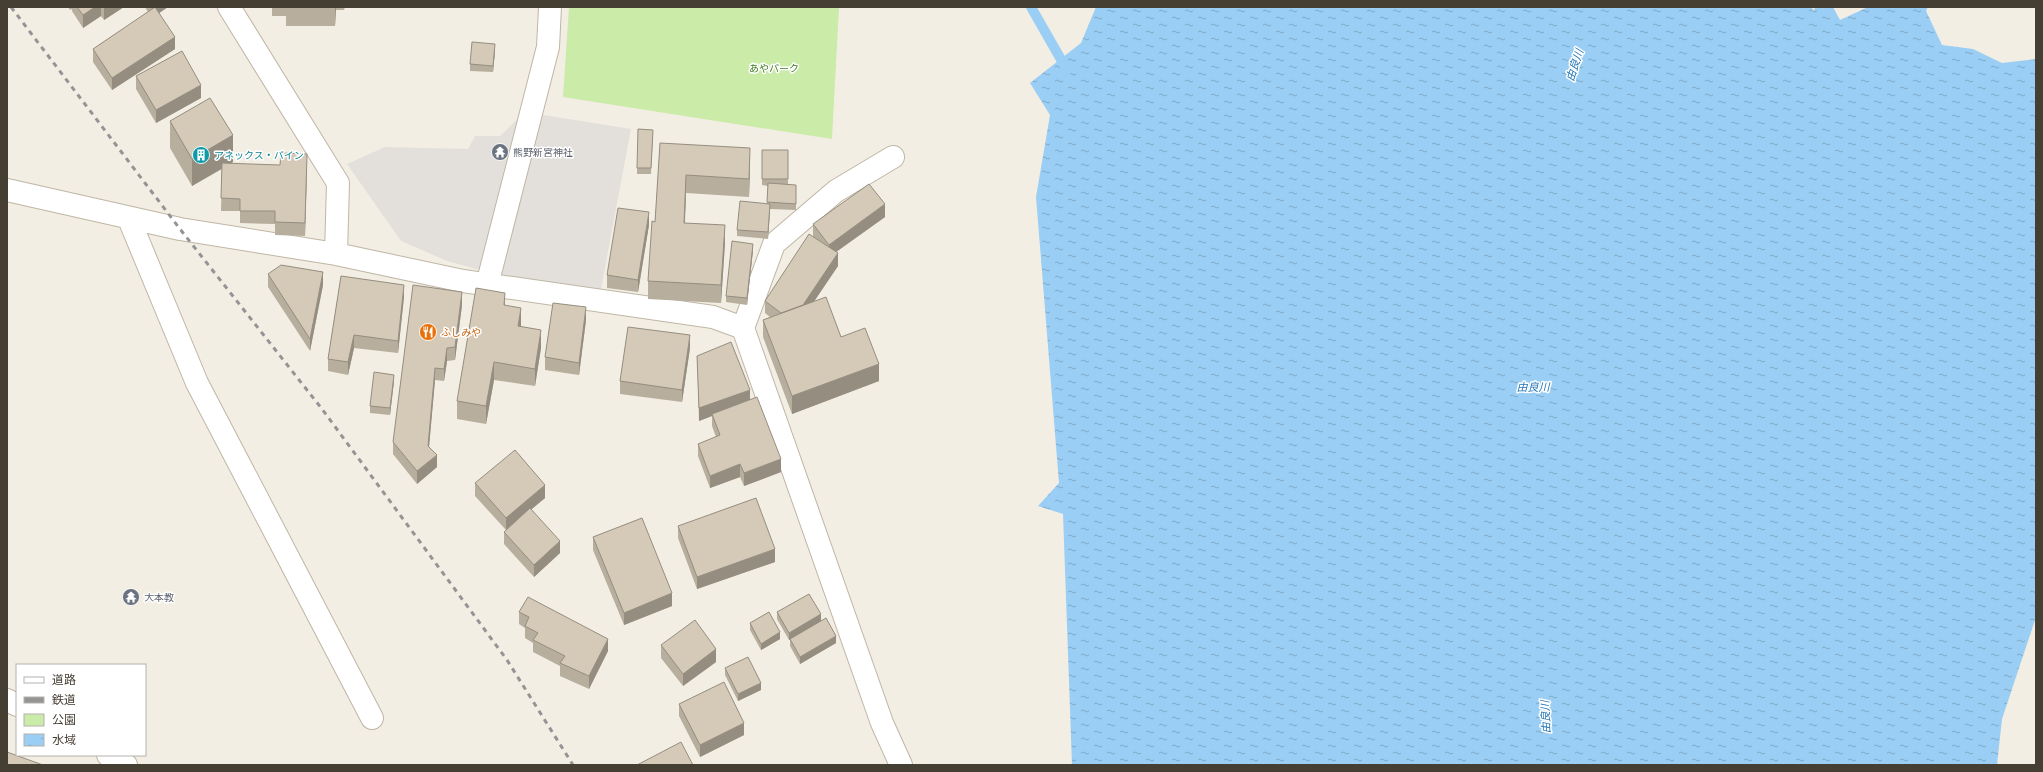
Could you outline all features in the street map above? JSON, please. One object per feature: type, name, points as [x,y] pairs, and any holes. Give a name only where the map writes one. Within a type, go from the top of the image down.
[{"type":"street","points":[[229,7],[338,183],[336,254]]},
{"type":"street","points":[[488,285],[548,47],[550,7]]},
{"type":"street","points":[[893,157],[836,190],[774,244],[743,328],[880,715],[901,765]]},
{"type":"street","points":[[7,190],[129,219],[180,229],[336,254],[488,285],[713,317],[743,328]]},
{"type":"street","points":[[129,219],[197,383],[372,718]]},
{"type":"street","points":[[7,700],[16,704]]},
{"type":"street","points":[[110,756],[126,765]]},
{"type":"green space","name":"あやパーク","points":[[569,7],[839,7],[832,139],[563,97]]},
{"type":"shaded area","points":[[525,112],[631,129],[601,289],[509,278],[447,261],[401,241],[347,164],[385,147],[468,149],[475,136],[500,136]]},
{"type":"water","name":"由良川","points":[[1096,7],[1812,7],[1813,11],[1816,7],[1833,7],[1840,20],[1868,7],[1928,7],[1926,11],[1942,45],[1973,49],[2002,63],[2036,59],[2036,617],[2002,719],[1997,765],[1072,765],[1063,514],[1038,506],[1059,483],[1036,197],[1050,115],[1030,83],[1081,43]]},
{"type":"building","points":[[77,7],[95,7],[83,15]]},
{"type":"building","points":[[155,7],[175,37],[112,78],[93,49]]},
{"type":"building","points":[[472,42],[495,44],[493,66],[470,64]]},
{"type":"building","points":[[182,51],[201,85],[156,110],[136,76]]},
{"type":"building","points":[[210,98],[233,135],[192,159],[170,121]]},
{"type":"building","points":[[638,129],[653,130],[651,168],[637,168]]},
{"type":"building","points":[[660,143],[750,148],[749,179],[686,175],[684,223],[725,225],[721,285],[648,281],[652,221],[655,222]]},
{"type":"building","points":[[762,150],[788,150],[788,179],[762,179]]},
{"type":"building","points":[[281,153],[307,154],[305,223],[275,222],[275,211],[240,211],[240,199],[221,198],[222,163],[280,165]]},
{"type":"building","points":[[768,183],[796,185],[796,204],[767,202]]},
{"type":"building","points":[[869,184],[885,204],[829,245],[813,224]]},
{"type":"building","points":[[740,201],[770,204],[768,232],[737,230]]},
{"type":"building","points":[[618,208],[649,212],[638,280],[607,275]]},
{"type":"building","points":[[809,234],[838,253],[803,305],[781,313],[765,301]]},
{"type":"building","points":[[732,241],[753,244],[747,298],[726,296]]},
{"type":"building","points":[[281,265],[323,272],[310,339],[268,274]]},
{"type":"building","points":[[341,276],[404,285],[398,341],[354,335],[348,362],[328,359]]},
{"type":"building","points":[[413,285],[462,292],[455,347],[447,348],[444,369],[435,368],[428,446],[437,455],[417,471],[393,442]]},
{"type":"building","points":[[476,288],[505,293],[504,305],[521,308],[518,326],[541,330],[535,369],[494,362],[486,406],[457,401]]},
{"type":"building","points":[[826,297],[841,337],[865,328],[879,364],[792,396],[763,320]]},
{"type":"building","points":[[553,303],[586,307],[579,363],[545,357]]},
{"type":"building","points":[[628,327],[690,335],[682,390],[620,381]]},
{"type":"building","points":[[731,342],[750,390],[699,408],[697,356]]},
{"type":"building","points":[[374,372],[394,375],[390,408],[370,406]]},
{"type":"building","points":[[757,397],[781,459],[744,473],[740,464],[710,476],[698,444],[720,435],[712,414]]},
{"type":"building","points":[[515,450],[545,485],[506,518],[475,483]]},
{"type":"building","points":[[756,498],[775,549],[697,577],[678,526]]},
{"type":"building","points":[[530,508],[560,541],[534,565],[504,532]]},
{"type":"building","points":[[642,518],[672,593],[624,613],[593,537]]},
{"type":"building","points":[[809,594],[821,614],[789,633],[777,612]]},
{"type":"building","points":[[528,597],[608,639],[589,676],[560,663],[565,656],[533,640],[538,633],[525,626],[529,617],[519,612]]},
{"type":"building","points":[[769,612],[780,632],[761,644],[750,623]]},
{"type":"building","points":[[826,618],[836,636],[800,657],[790,639]]},
{"type":"building","points":[[695,620],[716,649],[683,674],[661,645]]},
{"type":"building","points":[[748,657],[761,683],[738,694],[725,668]]},
{"type":"building","points":[[724,682],[744,723],[700,745],[679,704]]},
{"type":"building","points":[[681,742],[693,765],[637,765]]},
{"type":"building","points":[[7,752],[43,765],[7,765]]},
{"type":"waterway","points":[[1031,7],[1067,70]]},
{"type":"railway","points":[[11,7],[180,229],[322,409],[507,660],[573,765]]},
{"type":"place","name":"熊野新宮神社","points":[[500,152]]},
{"type":"place","name":"アネックス・パイン","points":[[201,155]]},
{"type":"place","name":"ふしみや","points":[[428,332]]},
{"type":"place","name":"大本教","points":[[131,597]]}]
